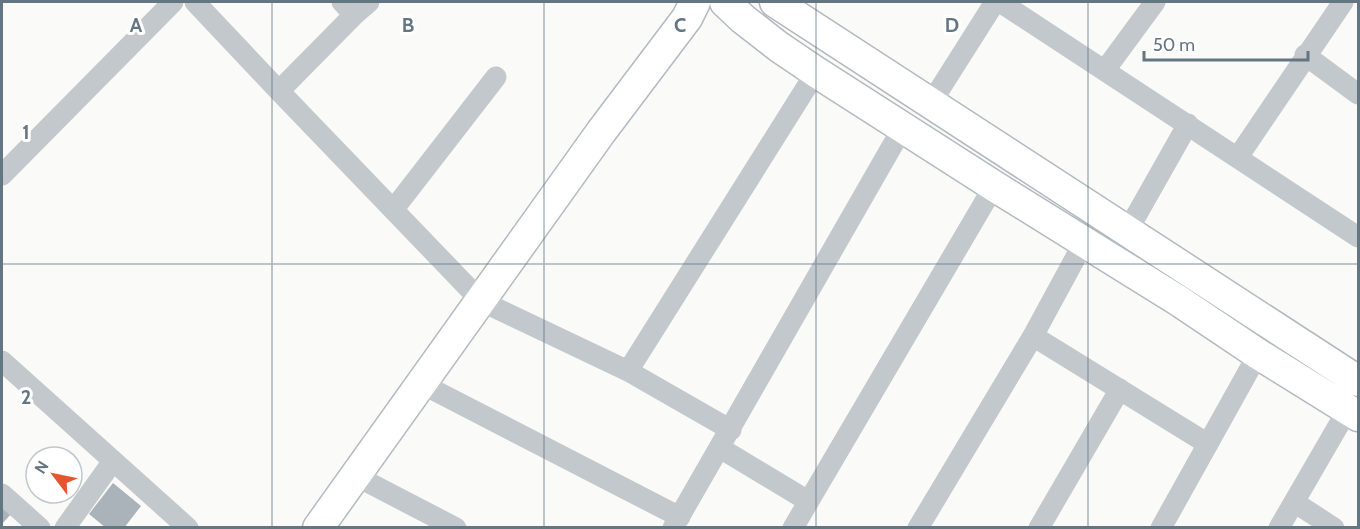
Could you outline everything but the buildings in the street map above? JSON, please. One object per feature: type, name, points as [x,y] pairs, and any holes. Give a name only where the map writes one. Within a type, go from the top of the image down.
[{"type":"street","points":[[2,175],[174,2]]},
{"type":"street","points":[[195,2],[481,301],[628,371],[808,501]]},
{"type":"street","points":[[318,528],[637,82],[687,18],[695,2]]},
{"type":"street","points":[[725,2],[779,47],[816,72],[1179,301],[1258,354],[1353,412],[1279,528]]},
{"type":"street","points":[[775,2],[1359,381]]},
{"type":"street","points":[[931,103],[994,2]]},
{"type":"street","points":[[1105,70],[1155,2]]},
{"type":"street","points":[[1238,157],[1343,2]]},
{"type":"street","points":[[1012,5],[1105,70],[1359,237]]},
{"type":"street","points":[[279,91],[355,6]]},
{"type":"street","points":[[1305,55],[1359,94]]},
{"type":"street","points":[[628,371],[816,72]]},
{"type":"street","points":[[393,210],[496,77]]},
{"type":"street","points":[[1128,230],[1188,124]]},
{"type":"street","points":[[422,384],[677,522],[903,127]]},
{"type":"street","points":[[793,528],[994,186]]},
{"type":"street","points":[[918,528],[1033,336],[1084,242]]},
{"type":"street","points":[[1033,336],[1208,444]]},
{"type":"street","points":[[1161,528],[1258,354]]},
{"type":"street","points":[[2,361],[181,525]]},
{"type":"street","points":[[1039,528],[1120,389]]},
{"type":"street","points":[[66,528],[113,461]]},
{"type":"street","points":[[354,475],[456,528]]},
{"type":"street","points":[[2,494],[40,528]]},
{"type":"street","points":[[1294,502],[1334,528]]}]
